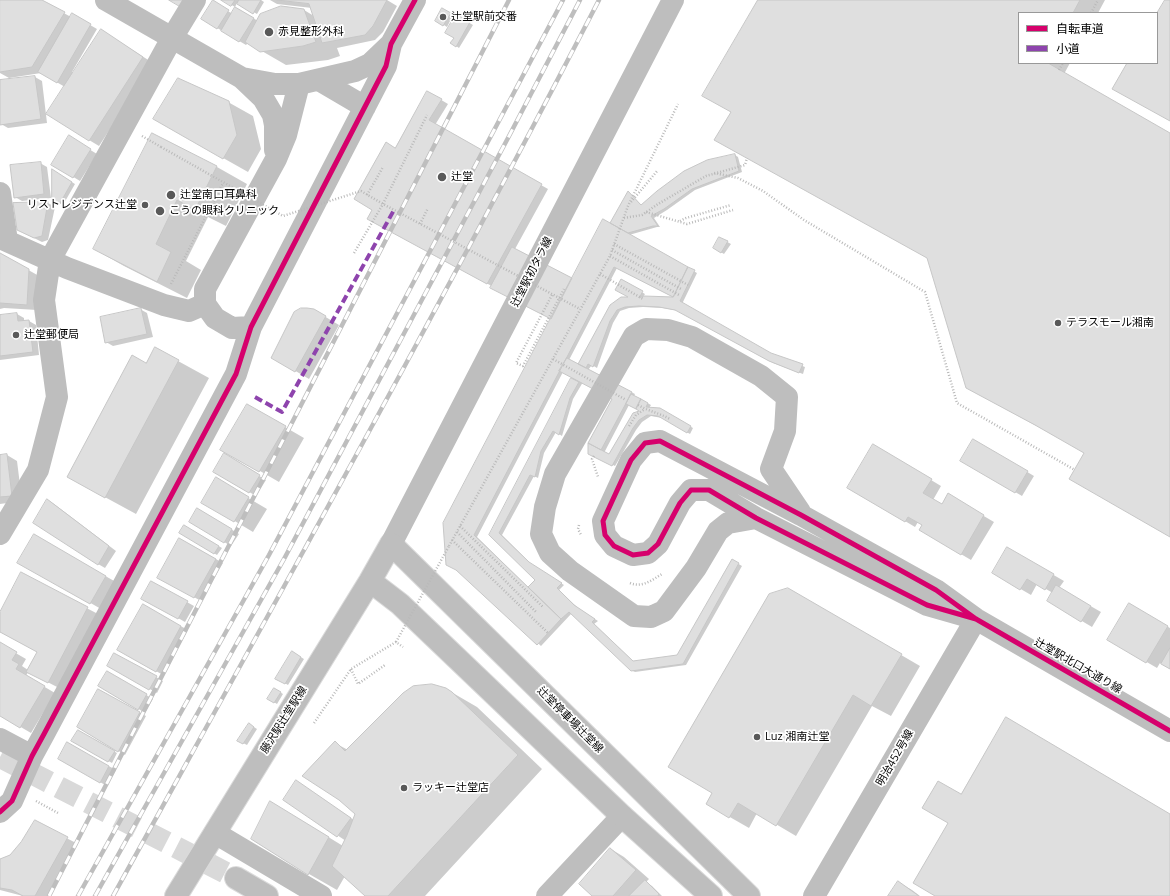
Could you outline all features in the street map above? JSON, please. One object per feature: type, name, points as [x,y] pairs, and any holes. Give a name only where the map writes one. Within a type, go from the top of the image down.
[{"type":"street","points":[[106,0],[242,78],[263,98],[273,115],[275,125],[276,159]]},
{"type":"street","points":[[0,534],[38,470],[57,397],[44,300],[50,260],[172,38],[195,0]]},
{"type":"street","points":[[0,812],[12,801],[32,756],[236,374],[251,327],[386,66],[391,44],[413,0]]},
{"type":"street","name":"辻堂駅初タラ線","points":[[391,544],[673,0]]},
{"type":"street","points":[[242,78],[275,84],[309,82],[355,71],[370,64],[391,44]]},
{"type":"street","points":[[309,82],[365,107]]},
{"type":"street","points":[[251,327],[232,328],[215,318],[205,304],[205,289],[276,159],[309,82]]},
{"type":"street","points":[[0,192],[4,239],[67,268],[164,304],[189,311],[205,304]]},
{"type":"street","points":[[756,518],[728,523],[718,531],[696,568],[664,611],[651,618],[634,616],[570,571],[550,553],[541,534],[545,507],[555,474],[634,336],[646,329],[660,329],[692,337],[761,376],[787,397],[785,431],[771,468],[801,515]]},
{"type":"street","points":[[660,441],[801,515],[936,590],[976,619],[927,605],[756,518],[709,490],[691,490],[680,503],[658,544],[648,553],[632,555],[614,546],[605,536],[603,521],[631,460],[646,443],[660,441]]},
{"type":"street","name":"藤沢駅辻堂駅線","points":[[176,896],[370,582],[391,544]]},
{"type":"street","name":"辻堂停車場辻堂線","points":[[391,544],[749,896]]},
{"type":"street","points":[[370,582],[411,614],[622,816],[711,896]]},
{"type":"street","name":"辻堂駅北口大通り線","points":[[976,619],[1170,731]]},
{"type":"street","name":"明治452号線","points":[[814,896],[976,619]]},
{"type":"street","points":[[0,739],[32,756]]},
{"type":"street","points":[[547,896],[622,816]]},
{"type":"street","points":[[215,833],[321,896]]},
{"type":"street","points":[[236,878],[267,896]]},
{"type":"path","points":[[1092,12],[1098,0]]},
{"type":"path","points":[[1059,70],[1062,64]]},
{"type":"path","points":[[314,723],[350,669],[396,642],[610,256],[628,206],[678,104]]},
{"type":"path","points":[[354,253],[384,204],[427,115]]},
{"type":"path","points":[[141,135],[283,216],[361,191],[580,309]]},
{"type":"path","points":[[624,218],[642,215],[706,176],[745,165],[747,158]]},
{"type":"path","points":[[367,194],[383,167]]},
{"type":"path","points":[[628,206],[658,170]]},
{"type":"path","points":[[714,174],[738,178],[763,190],[804,220],[925,292],[957,403],[1074,470]]},
{"type":"path","points":[[170,284],[223,183]]},
{"type":"path","points":[[679,221],[731,205]]},
{"type":"path","points":[[420,224],[428,208]]},
{"type":"path","points":[[646,212],[688,224],[734,210]]},
{"type":"path","points":[[614,244],[688,285]]},
{"type":"path","points":[[612,250],[681,289]]},
{"type":"path","points":[[610,256],[679,295]]},
{"type":"path","points":[[600,274],[643,299]]},
{"type":"path","points":[[552,295],[516,363],[523,366],[564,289]]},
{"type":"path","points":[[553,359],[628,400]]},
{"type":"path","points":[[592,459],[598,478]]},
{"type":"path","points":[[460,526],[544,607]]},
{"type":"path","points":[[457,532],[537,613]]},
{"type":"path","points":[[452,540],[548,633]]},
{"type":"path","points":[[396,642],[403,647]]},
{"type":"path","points":[[350,669],[358,684],[385,665]]},
{"type":"path","points":[[35,800],[58,813]]},
{"type":"building","points":[[0,0],[42,0],[65,12],[32,67],[0,72]]},
{"type":"building","points":[[169,0],[188,0],[183,8]]},
{"type":"building","points":[[213,0],[229,10],[217,29],[201,19]]},
{"type":"building","points":[[221,0],[235,0],[231,6]]},
{"type":"building","points":[[239,0],[261,0],[253,14],[237,4]]},
{"type":"building","points":[[277,0],[387,0],[373,26],[365,35],[322,43],[309,4]]},
{"type":"building","name":"テラスモール湘南","points":[[758,0],[1080,0],[1074,12],[1018,12],[1018,64],[1050,64],[1170,133],[1170,537],[1069,479],[1084,453],[966,388],[927,258],[714,140],[731,112],[702,96]]},
{"type":"building","points":[[1165,0],[1170,0],[1170,121],[1112,89],[1126,64],[1158,64],[1158,12]]},
{"type":"building","points":[[281,6],[304,9],[316,42],[303,46],[260,52],[245,42],[260,14]]},
{"type":"building","points":[[235,7],[254,18],[239,42],[221,31]]},
{"type":"building","name":"辻堂駅前交番","points":[[442,8],[451,13],[443,26],[435,21]]},
{"type":"building","points":[[72,13],[91,24],[57,83],[38,72]]},
{"type":"building","points":[[456,14],[470,22],[456,47],[450,43],[454,38],[445,33]]},
{"type":"building","points":[[101,29],[143,57],[89,141],[46,114]]},
{"type":"building","points":[[35,76],[41,119],[0,125],[0,80]]},
{"type":"building","points":[[178,78],[229,101],[237,135],[223,159],[153,119]]},
{"type":"building","points":[[427,91],[442,99],[429,120],[542,184],[487,284],[367,219],[372,210],[354,199],[386,142],[395,148]]},
{"type":"building","name":"リストレジデンス辻堂","points":[[152,133],[217,166],[195,210],[177,200],[156,244],[171,252],[157,282],[93,249]]},
{"type":"building","points":[[69,135],[91,149],[73,178],[51,165]]},
{"type":"building","points":[[735,154],[739,171],[692,189],[664,209],[651,216],[658,226],[628,233],[610,223],[628,191],[641,205],[684,171],[707,160]]},
{"type":"building","points":[[41,162],[44,194],[14,198],[10,165]]},
{"type":"building","points":[[52,169],[72,182],[59,205],[52,200]]},
{"type":"building","points":[[48,202],[42,236],[34,238],[17,230],[13,203]]},
{"type":"building","points":[[603,219],[688,267],[673,297],[614,267],[474,535],[561,619],[537,645],[456,570],[446,565],[443,523]]},
{"type":"building","points":[[719,237],[728,241],[721,253],[713,248]]},
{"type":"building","points":[[512,247],[572,278],[551,319],[490,288]]},
{"type":"building","points":[[0,253],[29,269],[27,305],[0,303]]},
{"type":"building","points":[[688,267],[695,270],[680,301],[771,353],[803,364],[799,373],[769,361],[675,310],[659,307],[639,306],[625,307],[617,310],[610,321],[593,367],[588,364],[586,368],[578,364],[610,305],[621,297],[628,297],[615,290],[621,279],[643,291],[639,298],[644,296],[673,297]]},
{"type":"building","points":[[141,308],[147,334],[105,343],[100,317]]},
{"type":"building","points":[[301,308],[314,309],[326,316],[295,372],[271,358],[294,312]]},
{"type":"building","points":[[17,313],[18,321],[29,320],[33,352],[0,356],[0,315]]},
{"type":"building","points":[[155,347],[179,360],[105,498],[67,477],[132,355],[146,363]]},
{"type":"building","points":[[567,358],[632,392],[601,450],[588,443],[612,399],[559,371]]},
{"type":"building","points":[[571,378],[579,382],[570,398],[559,435],[553,431],[541,451],[535,477],[530,475],[499,533],[529,562],[562,583],[557,588],[574,605],[595,619],[592,622],[633,661],[677,655],[732,559],[739,563],[683,664],[631,671],[569,612],[561,619],[528,587],[535,580],[489,535]]},
{"type":"building","points":[[631,394],[641,399],[636,409],[626,404]]},
{"type":"building","points":[[641,399],[648,403],[646,407],[660,408],[691,426],[687,433],[658,416],[647,415],[639,420],[633,428],[612,466],[588,454],[588,443],[609,454],[633,413],[639,411],[636,409]]},
{"type":"building","points":[[247,404],[286,426],[259,472],[220,450]]},
{"type":"building","points":[[973,439],[1028,471],[1015,493],[960,461]]},
{"type":"building","points":[[873,444],[932,479],[923,493],[942,504],[948,493],[984,515],[961,555],[919,530],[922,525],[908,517],[905,522],[847,488]]},
{"type":"building","points":[[224,453],[260,475],[249,493],[213,472]]},
{"type":"building","points":[[7,454],[12,496],[0,497],[0,455]]},
{"type":"building","points":[[216,477],[249,497],[234,522],[201,503]]},
{"type":"building","points":[[47,499],[109,546],[98,565],[33,523]]},
{"type":"building","points":[[197,508],[232,529],[224,543],[189,522]]},
{"type":"building","points":[[184,525],[219,546],[214,554],[179,533]]},
{"type":"building","points":[[34,534],[106,576],[90,604],[17,563]]},
{"type":"building","points":[[179,538],[216,559],[194,598],[157,578]]},
{"type":"building","points":[[1007,547],[1054,574],[1045,590],[1027,579],[1020,590],[992,573]]},
{"type":"building","points":[[21,572],[88,607],[48,683],[26,672],[37,652],[0,632],[0,612]]},
{"type":"building","points":[[151,581],[188,601],[178,619],[141,599]]},
{"type":"building","points":[[1056,585],[1091,606],[1081,622],[1047,601]]},
{"type":"building","name":"Luz 湘南辻堂","points":[[788,588],[902,654],[871,706],[853,695],[776,826],[738,803],[729,818],[706,804],[712,793],[668,767],[769,594]]},
{"type":"building","points":[[1129,603],[1168,626],[1146,663],[1107,640]]},
{"type":"building","points":[[143,604],[181,626],[156,672],[117,650]]},
{"type":"building","points":[[0,642],[17,652],[12,660],[19,664],[16,669],[45,686],[20,728],[0,716]]},
{"type":"building","points":[[1170,648],[1170,669],[1161,664]]},
{"type":"building","points":[[292,651],[301,657],[285,684],[275,679]]},
{"type":"building","points":[[114,653],[157,676],[149,690],[107,666]]},
{"type":"building","points":[[107,671],[147,694],[138,710],[98,686]]},
{"type":"building","name":"ラッキー辻堂店","points":[[432,684],[446,688],[452,692],[518,755],[388,896],[365,896],[332,866],[355,814],[339,800],[302,776],[335,741],[345,751],[403,693],[413,686]]},
{"type":"building","points":[[274,688],[281,692],[274,703],[267,699]]},
{"type":"building","points":[[98,689],[140,712],[118,752],[77,727]]},
{"type":"building","points":[[1006,717],[1170,814],[1170,896],[935,896],[913,883],[948,823],[922,808],[938,781],[961,794]]},
{"type":"building","points":[[249,723],[254,727],[243,744],[237,741]]},
{"type":"building","points":[[78,730],[115,751],[108,762],[71,741]]},
{"type":"building","points":[[67,742],[109,766],[100,783],[58,759]]},
{"type":"building","points":[[296,780],[351,818],[337,837],[283,800]]},
{"type":"building","points":[[270,801],[329,837],[308,875],[251,839]]},
{"type":"building","points":[[35,820],[68,837],[35,896],[23,896],[12,890],[0,888],[0,859],[10,855],[21,842]]},
{"type":"building","points":[[610,848],[636,870],[613,896],[592,896],[579,884]]},
{"type":"building","points":[[645,880],[659,894],[658,896],[629,896]]},
{"type":"building","points":[[898,881],[919,896],[888,896]]},
{"type":"tunnel","points":[[0,757],[236,878]]},
{"type":"railway","points":[[49,896],[509,0]]},
{"type":"railway","points":[[78,896],[269,555],[563,0]]},
{"type":"railway","points":[[95,896],[284,559],[580,0]]},
{"type":"railway","points":[[113,896],[420,338],[599,0]]},
{"type":"marked path","points":[[255,397],[282,412],[394,210]]},
{"type":"cycle path","points":[[0,812],[12,801],[32,756],[236,374],[251,327],[386,66],[391,44],[415,0]]},
{"type":"cycle path","points":[[976,619],[927,605],[756,518],[709,490],[691,490],[680,503],[658,544],[648,553],[633,555],[614,546],[605,535],[603,521],[631,460],[645,443],[660,441],[801,515],[936,590],[976,619],[1170,731]]},
{"type":"place","name":"辻堂駅前交番","points":[[443,17]]},
{"type":"place","name":"赤見整形外科","points":[[269,32]]},
{"type":"place","name":"辻堂","points":[[442,177]]},
{"type":"place","name":"辻堂南口耳鼻科","points":[[171,195]]},
{"type":"place","name":"リストレジデンス辻堂","points":[[145,205]]},
{"type":"place","name":"こうの眼科クリニック","points":[[160,211]]},
{"type":"place","name":"テラスモール湘南","points":[[1058,323]]},
{"type":"place","name":"辻堂郵便局","points":[[16,335]]},
{"type":"place","name":"Luz 湘南辻堂","points":[[757,737]]},
{"type":"place","name":"ラッキー辻堂店","points":[[404,788]]}]
